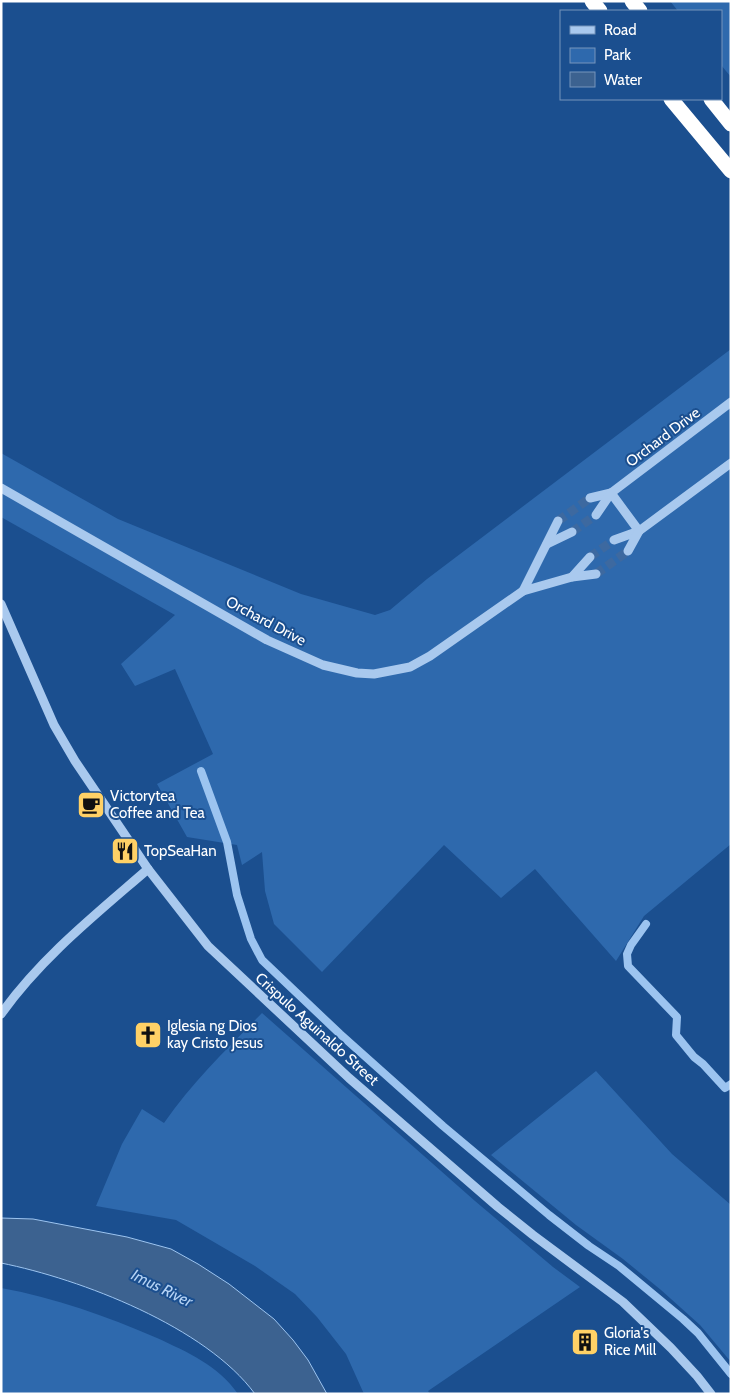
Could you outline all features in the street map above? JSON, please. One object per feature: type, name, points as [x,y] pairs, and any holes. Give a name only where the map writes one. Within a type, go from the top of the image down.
[{"type":"highway","points":[[672,100],[731,171]]},
{"type":"highway","points":[[712,100],[731,124]]},
{"type":"street","name":"Orchard Drive","points":[[596,515],[611,493],[731,402]]},
{"type":"street","points":[[614,540],[639,532],[731,463]]},
{"type":"street","name":"Orchard Drive","points":[[1,488],[267,640],[305,658],[340,669],[374,674],[410,667],[430,656],[523,591],[572,577],[596,574]]},
{"type":"street","name":"Orchard Drive","points":[[590,498],[611,493]]},
{"type":"street","points":[[611,493],[639,532]]},
{"type":"street","name":"Orchard Drive","points":[[523,591],[558,521]]},
{"type":"street","points":[[547,544],[572,532]]},
{"type":"street","points":[[628,551],[639,532]]},
{"type":"street","points":[[572,577],[590,557]]},
{"type":"street","name":"Crispulo Aguinaldo Street","points":[[1,604],[54,725],[96,794],[148,869],[208,946],[303,1037],[498,1207],[623,1302],[672,1348],[711,1394]]},
{"type":"street","points":[[1,1014],[30,976],[84,924],[148,869]]},
{"type":"green space","points":[[670,1],[731,1],[731,77],[722,66],[722,10],[677,10]]},
{"type":"green space","points":[[731,349],[731,844],[644,916],[616,961],[535,869],[501,898],[444,845],[322,972],[274,924],[265,891],[262,852],[242,865],[237,845],[187,837],[157,784],[213,754],[175,669],[135,686],[121,664],[175,615],[1,517],[1,453],[118,519],[301,594],[375,615],[390,610],[427,579]]},
{"type":"green space","points":[[262,1013],[475,1201],[553,1267],[580,1287],[428,1391],[430,1394],[364,1394],[346,1354],[317,1317],[295,1294],[255,1266],[176,1220],[96,1206],[122,1144],[142,1109],[164,1123],[198,1079]]},
{"type":"green space","points":[[596,1071],[672,1154],[731,1205],[731,1362],[700,1325],[661,1290],[623,1259],[576,1225],[491,1155]]},
{"type":"green space","points":[[1,1288],[80,1308],[157,1338],[201,1360],[221,1375],[238,1394],[1,1394]]},
{"type":"water","name":"Imus River","points":[[1,1218],[33,1219],[127,1237],[171,1249],[229,1284],[274,1319],[308,1360],[327,1394],[255,1394],[233,1370],[206,1348],[174,1327],[140,1309],[68,1281],[33,1270],[1,1263]]},
{"type":"waterway","points":[[201,771],[227,842],[237,895],[251,939],[262,960],[340,1034],[443,1126],[549,1215],[589,1246],[619,1266],[683,1319],[698,1333],[731,1374]]},
{"type":"waterway","points":[[646,924],[627,954],[628,966],[677,1017],[676,1035],[694,1057],[725,1088],[731,1084]]},
{"type":"tunnel","points":[[558,521],[590,498]]},
{"type":"tunnel","points":[[572,532],[596,515]]},
{"type":"tunnel","points":[[590,557],[614,540]]},
{"type":"tunnel","points":[[596,574],[628,551]]},
{"type":"place","name":"Victorytea Coffee and Tea","points":[[91,805]]},
{"type":"place","name":"TopSeaHan","points":[[125,851]]},
{"type":"place","name":"Iglesia ng Dios kay Cristo Jesus","points":[[148,1035]]},
{"type":"place","name":"Gloria's Rice Mill","points":[[585,1342]]}]
